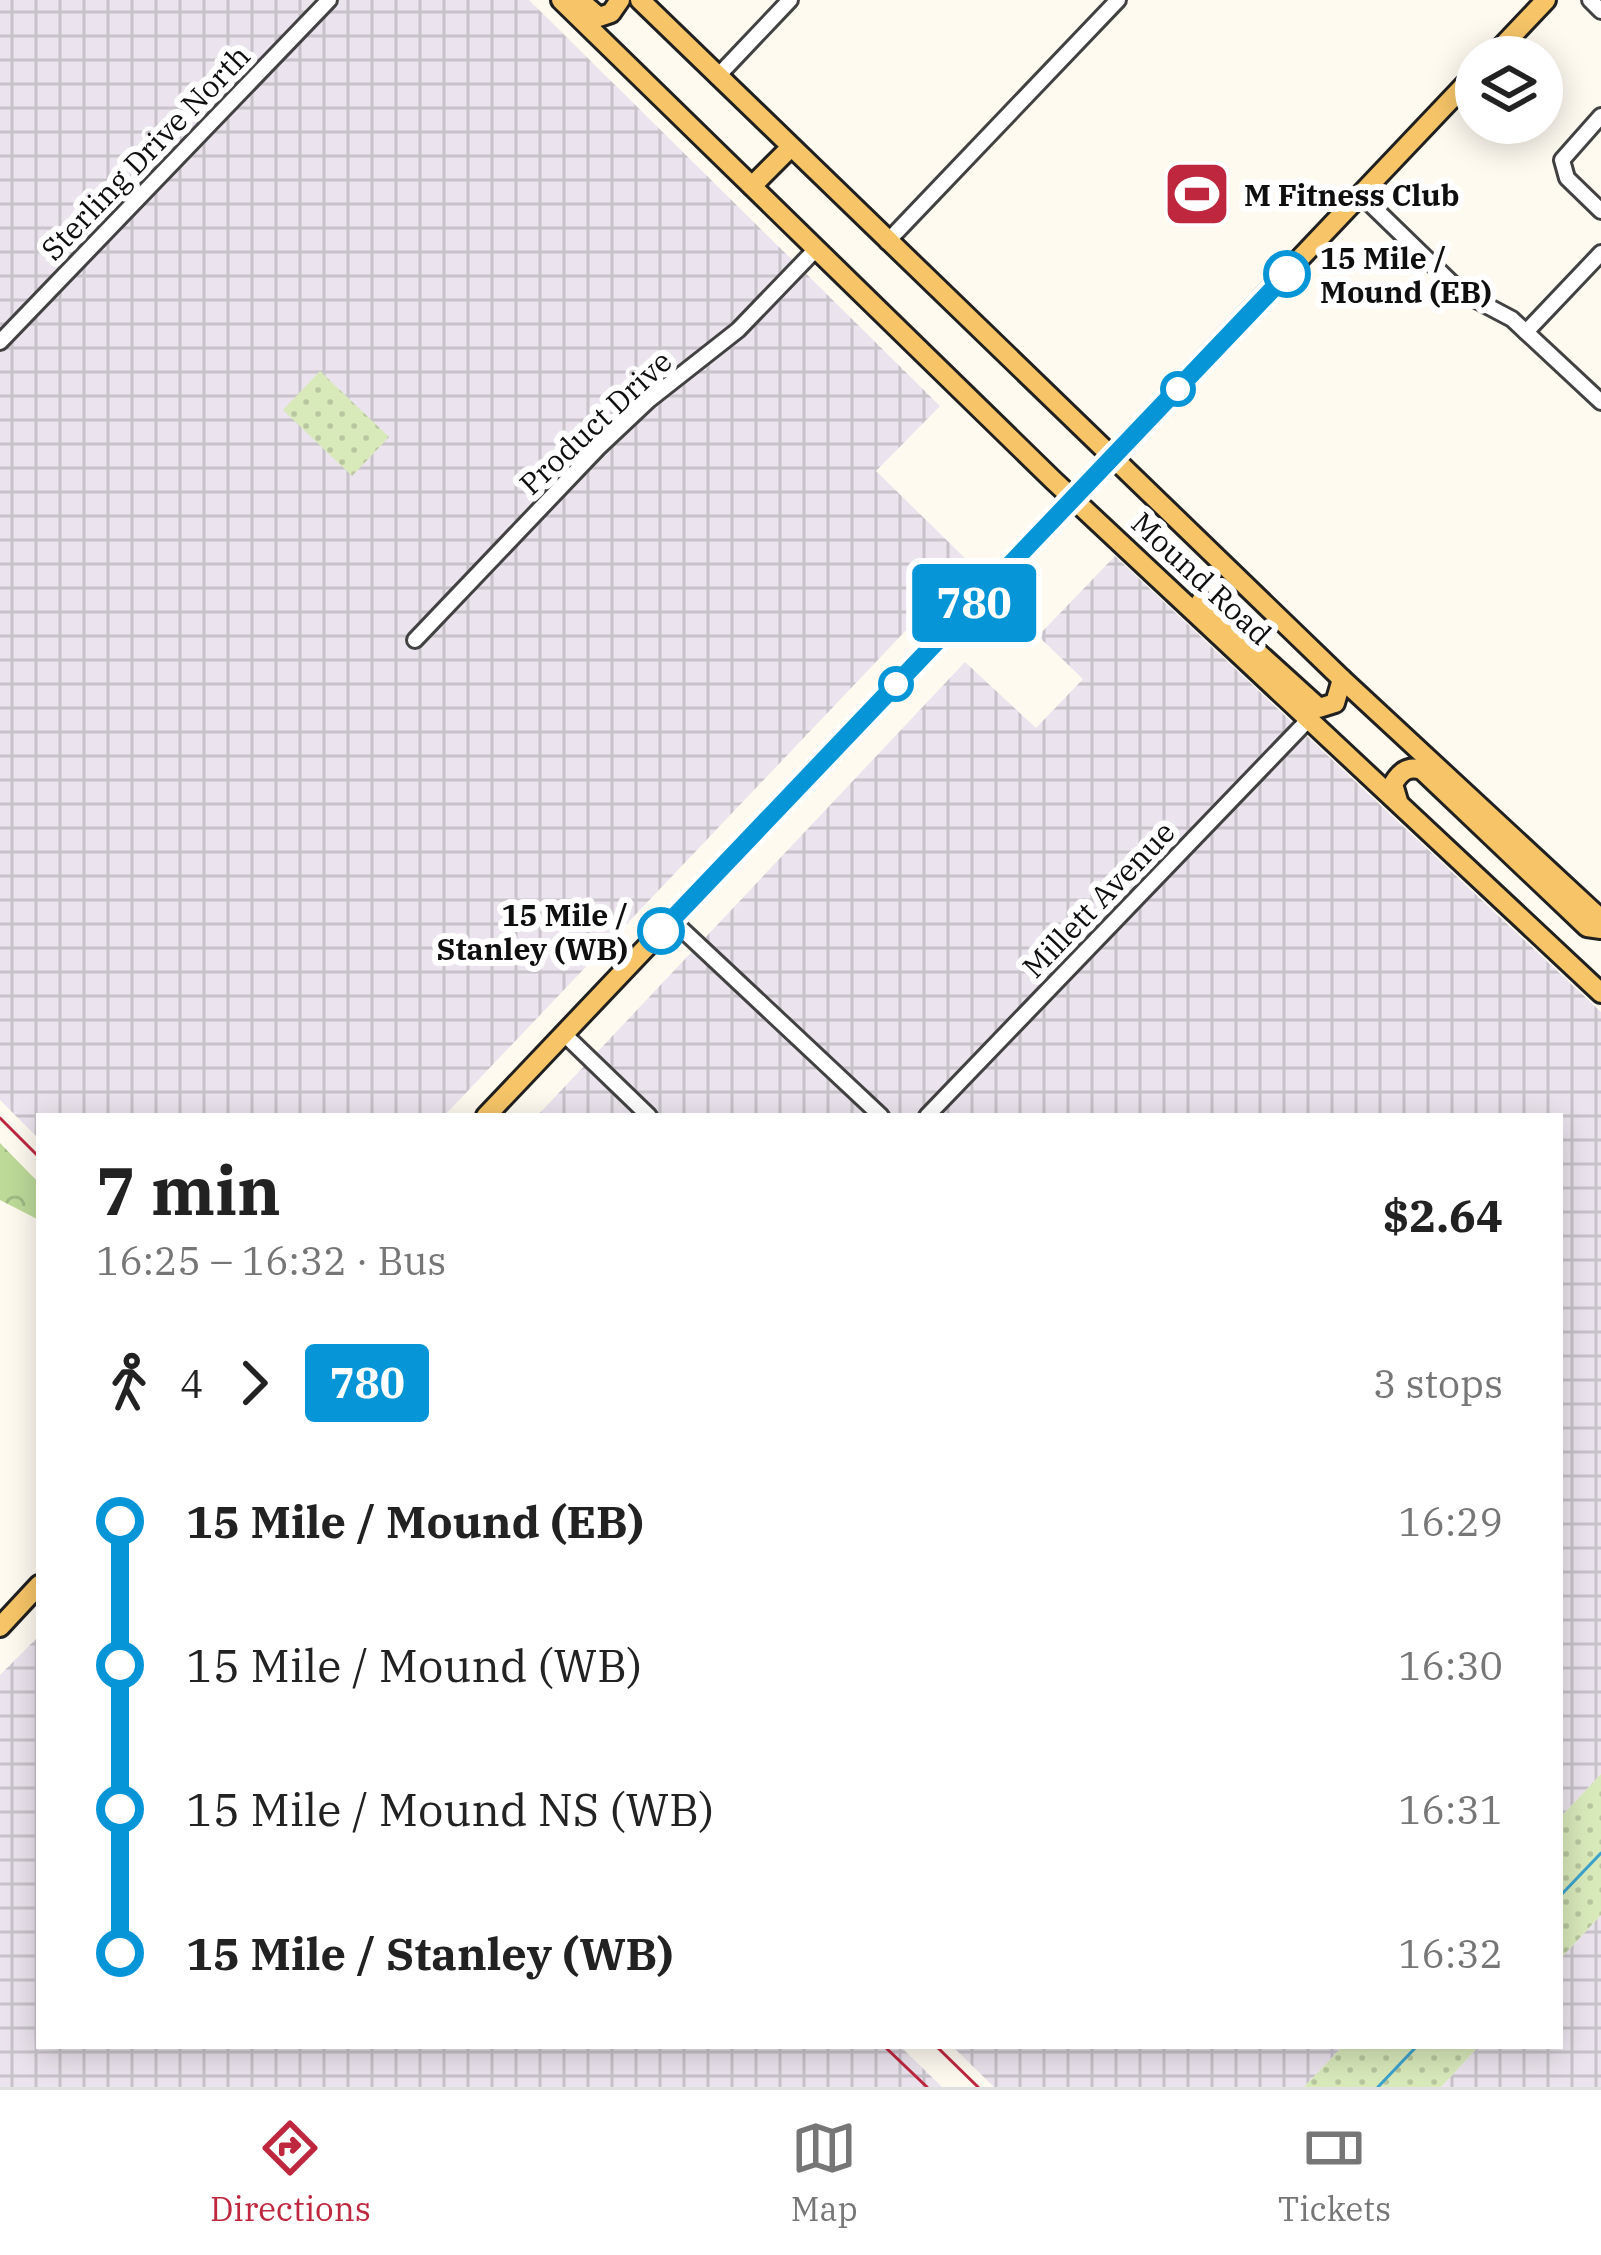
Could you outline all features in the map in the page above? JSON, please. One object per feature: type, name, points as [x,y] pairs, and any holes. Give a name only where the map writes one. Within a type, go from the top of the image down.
[{"type":"main road","name":"Mound Road","points":[[561,0],[1073,500],[1601,993]]},
{"type":"main road","points":[[579,0],[599,17],[611,13],[620,0]]},
{"type":"main road","name":"Mound Road","points":[[640,0],[1342,679],[1601,920]]},
{"type":"main road","points":[[1512,36],[1546,0]]},
{"type":"main road","points":[[489,1113],[1455,96]]},
{"type":"main road","points":[[752,186],[790,148]]},
{"type":"main road","points":[[1112,533],[1148,552],[1319,708],[1336,703],[1342,679]]},
{"type":"main road","points":[[1398,803],[1394,784],[1400,773],[1422,770],[1586,927],[1601,929]]},
{"type":"main road","points":[[0,1627],[36,1588]]},
{"type":"street","name":"Sterling Drive North","points":[[0,342],[329,0]]},
{"type":"street","points":[[717,77],[790,0]]},
{"type":"street","points":[[887,242],[1118,0]]},
{"type":"street","points":[[1590,0],[1601,11]]},
{"type":"street","points":[[1601,116],[1562,160],[1567,178],[1601,211]]},
{"type":"street","points":[[1362,196],[1461,292],[1512,319],[1601,402]]},
{"type":"street","name":"Product Drive","points":[[415,640],[598,448],[649,400],[738,331],[817,248]]},
{"type":"street","points":[[1526,332],[1601,253]]},
{"type":"street","name":"Millett Avenue","points":[[930,1113],[1309,719]]},
{"type":"street","points":[[672,920],[878,1113]]},
{"type":"street","points":[[563,1033],[646,1113]]},
{"type":"shaded area","points":[[0,0],[529,0],[940,406],[876,471],[970,563],[447,1113],[36,1113],[36,1136],[0,1100]]},
{"type":"shaded area","points":[[1115,556],[1601,1012],[1601,1774],[1563,1815],[1563,1113],[540,1113],[965,662],[1036,728],[1083,679],[1038,636]]},
{"type":"shaded area","points":[[36,1639],[36,2049],[903,2049],[942,2087],[0,2087],[0,1675]]},
{"type":"shaded area","points":[[1601,1915],[1601,2087],[1441,2087],[1476,2049],[1563,2049],[1563,1956]]},
{"type":"shaded area","points":[[955,2049],[1340,2049],[1304,2087],[994,2087]]},
{"type":"green space","points":[[320,371],[389,437],[352,476],[283,410]]},
{"type":"green space","points":[[0,1143],[36,1180],[36,1218],[0,1200]]},
{"type":"green space","points":[[1601,1774],[1601,1915],[1563,1956],[1563,1815]]},
{"type":"green space","points":[[1340,2049],[1476,2049],[1441,2087],[1304,2087]]},
{"type":"waterway","points":[[1563,1893],[1601,1853]]},
{"type":"waterway","points":[[1378,2087],[1414,2049]]},
{"type":"railway","points":[[0,1118],[36,1154]]},
{"type":"railway","points":[[887,2049],[927,2087]]},
{"type":"railway","points":[[939,2049],[978,2087]]},
{"type":"bus line","name":"780","points":[[661,931],[1287,274]]},
{"type":"place","name":"M Fitness Club","points":[[1197,194]]},
{"type":"place","name":"15 Mile / Mound (EB)","points":[[1287,274]]},
{"type":"place","name":"15 Mile / Stanley (WB)","points":[[661,931]]}]
